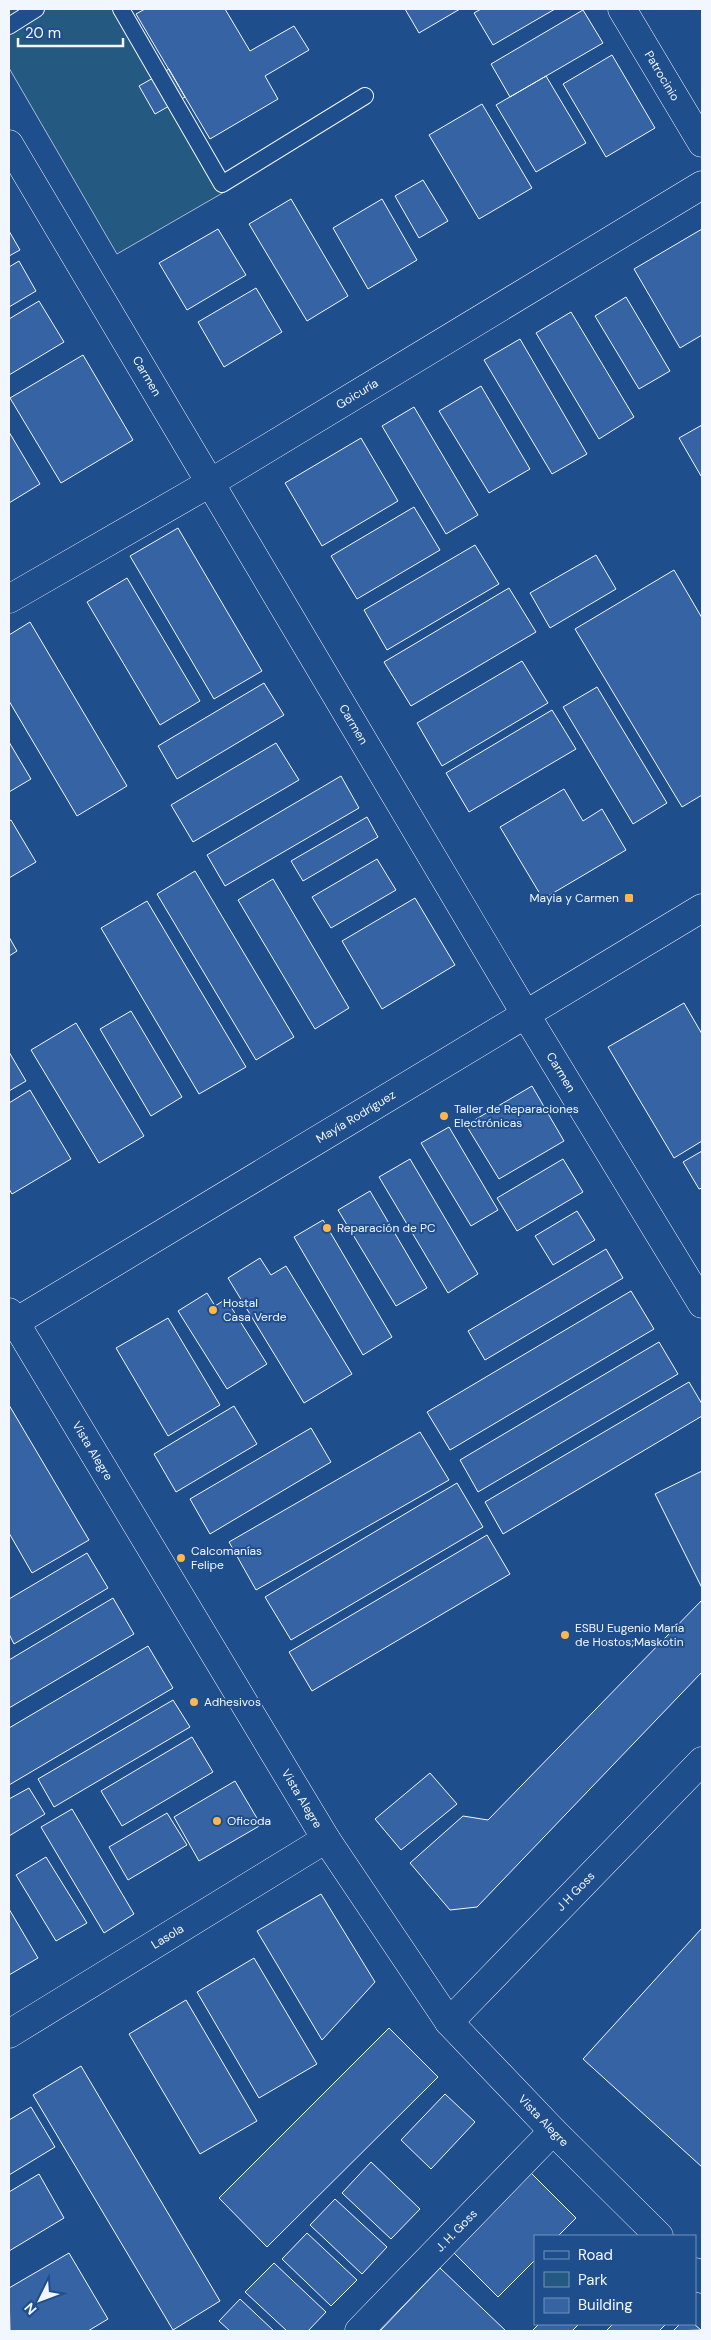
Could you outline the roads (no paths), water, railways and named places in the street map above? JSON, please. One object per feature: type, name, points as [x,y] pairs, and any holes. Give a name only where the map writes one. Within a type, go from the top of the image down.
[{"type":"street","name":"Patrocinio","points":[[622,9],[702,143]]},
{"type":"street","name":"Carmen","points":[[9,144],[526,1015],[702,1304]]},
{"type":"street","name":"Goicuría","points":[[9,599],[210,483],[702,185]]},
{"type":"street","name":"Mayía Rodríguez","points":[[11,1320],[526,1015],[702,908]]},
{"type":"street","name":"Vista Alegre","points":[[11,1320],[326,1839],[449,2022],[658,2235]]},
{"type":"street","name":"J H Goss","points":[[449,2022],[702,1761]]},
{"type":"street","name":"Lasola","points":[[9,2034],[326,1839]]},
{"type":"street","name":"J. H. Goss","points":[[359,2331],[554,2131]]},
{"type":"lane","points":[[9,26],[36,9]]},
{"type":"lane","points":[[120,9],[222,184],[365,96]]},
{"type":"place","name":"Mayia y Carmen","points":[[629,898]]},
{"type":"place","name":"Taller de Reparaciones Electrónicas","points":[[444,1116]]},
{"type":"place","name":"Reparación de PC","points":[[327,1228]]},
{"type":"place","name":"Hostal Casa Verde","points":[[213,1310]]},
{"type":"place","name":"Calcomanías Felipe","points":[[181,1558]]},
{"type":"place","name":"ESBU Eugenio María de Hostos;Maskotin","points":[[565,1635]]},
{"type":"place","name":"Adhesivos","points":[[194,1702]]},
{"type":"place","name":"Oficoda","points":[[217,1821]]}]
